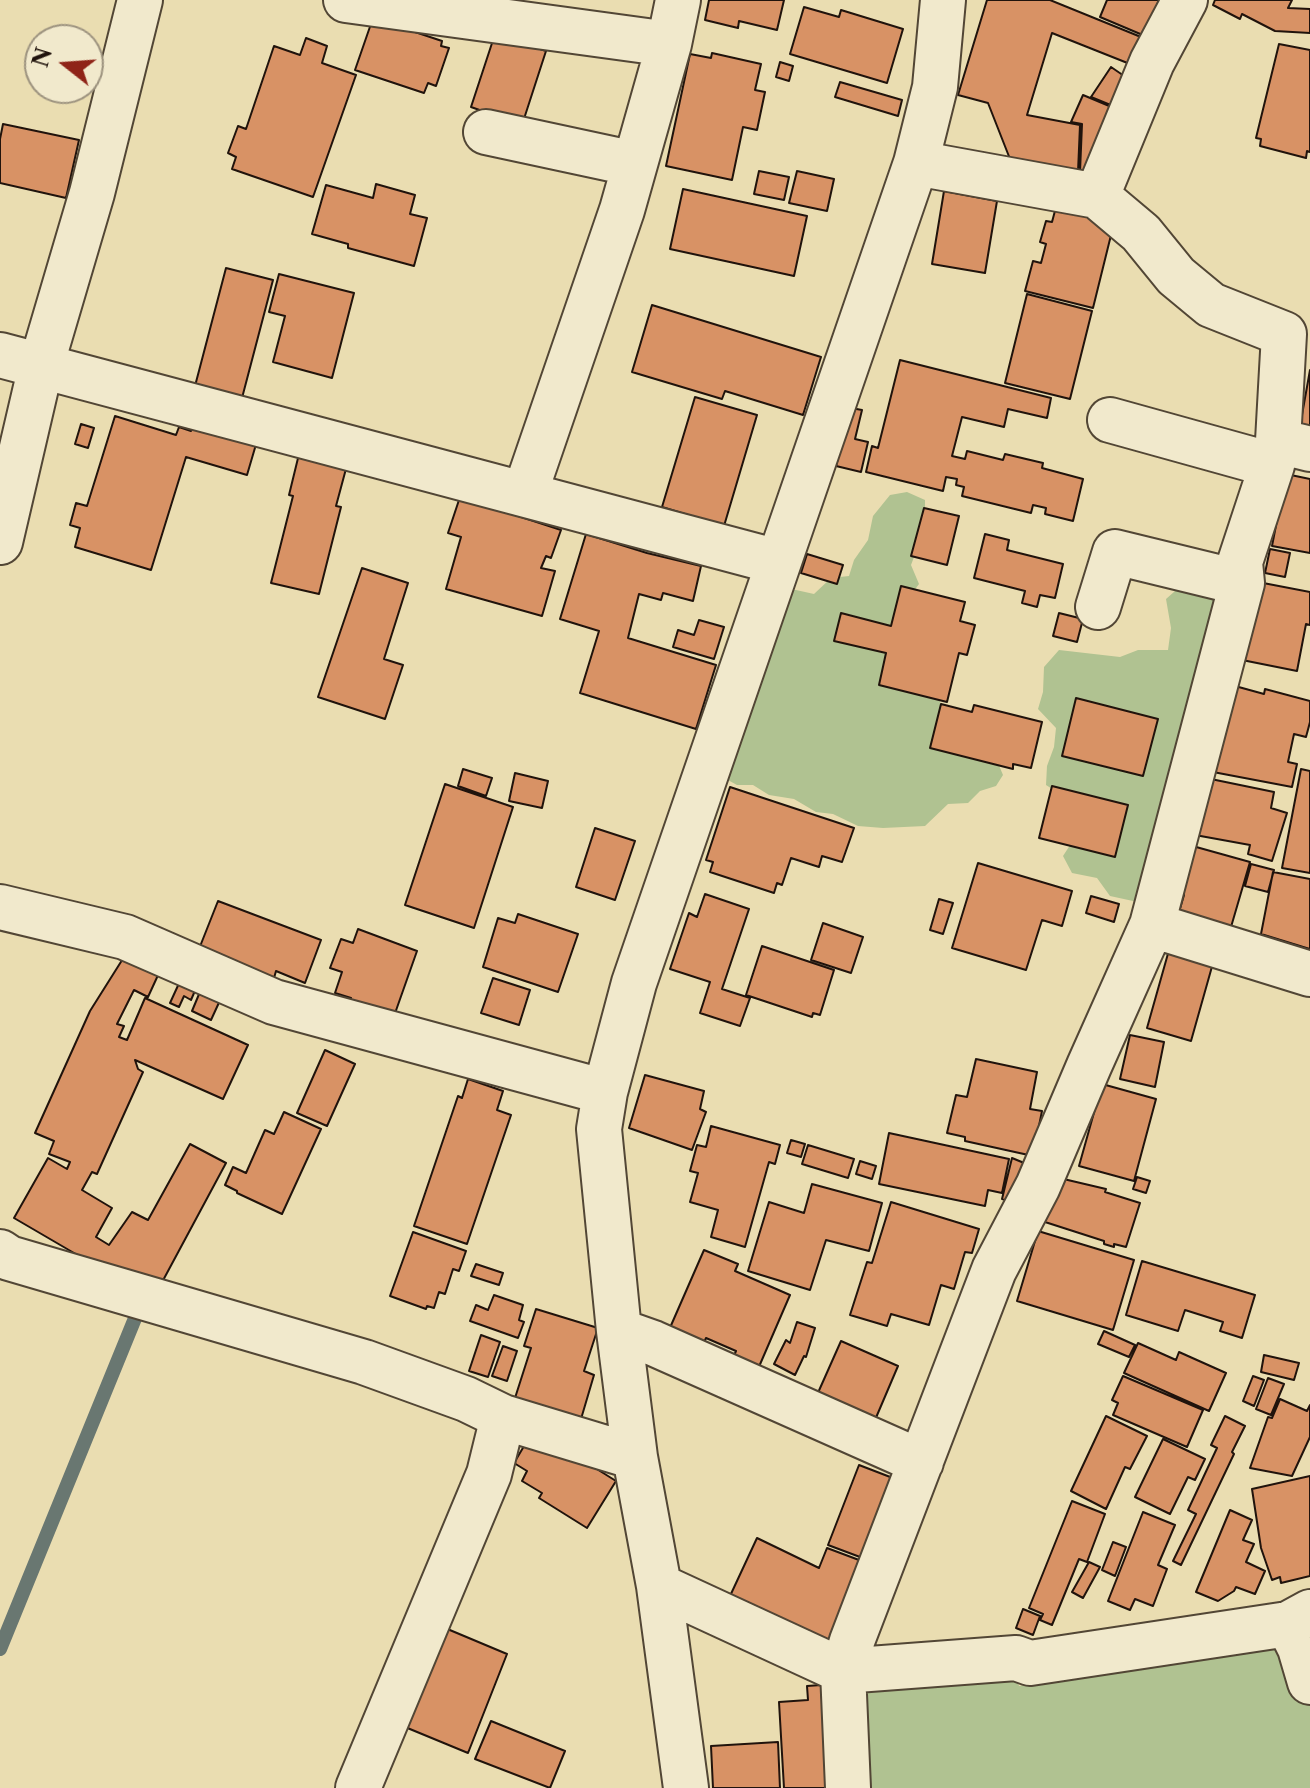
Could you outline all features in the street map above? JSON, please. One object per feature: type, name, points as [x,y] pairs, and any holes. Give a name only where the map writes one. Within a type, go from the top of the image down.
[{"type":"street","points":[[0,542],[21,361],[92,193],[140,0]]},
{"type":"street","points":[[346,0],[669,44]]},
{"type":"street","points":[[525,493],[622,210],[669,44],[678,0]]},
{"type":"street","points":[[686,1788],[659,1586],[635,1457],[599,1129],[605,1092],[634,983],[916,163],[935,87],[943,0]]},
{"type":"street","points":[[1097,196],[1152,62],[1185,0]]},
{"type":"street","points":[[486,132],[635,164]]},
{"type":"street","points":[[848,1788],[843,1671],[852,1641],[994,1270],[1038,1186],[1152,925],[1242,583],[1240,562],[1287,452],[1284,334],[1211,305],[1176,276],[1141,233],[1097,196],[916,163]]},
{"type":"street","points":[[21,361],[778,562]]},
{"type":"street","points":[[1110,420],[1287,452]]},
{"type":"street","points":[[1098,607],[1115,552],[1242,583]]},
{"type":"street","points":[[0,907],[125,937],[274,1002],[605,1092]]},
{"type":"street","points":[[1152,925],[1310,974]]},
{"type":"street","points":[[0,1252],[9,1258],[364,1362],[466,1399],[503,1417],[635,1457]]},
{"type":"street","points":[[619,1331],[653,1343],[921,1462]]},
{"type":"street","points":[[358,1788],[489,1474],[503,1417]]},
{"type":"street","points":[[659,1586],[843,1671],[1016,1658],[1030,1663],[1299,1618],[1300,1648],[1310,1682]]},
{"type":"green space","points":[[907,492],[925,500],[925,528],[911,565],[919,584],[905,603],[944,713],[995,756],[1003,775],[996,786],[980,791],[968,803],[948,804],[925,826],[883,828],[858,826],[833,814],[816,812],[794,799],[769,795],[753,785],[737,785],[717,774],[777,589],[814,594],[831,578],[849,576],[854,560],[868,540],[873,516],[890,495]]},
{"type":"green space","points":[[1183,584],[1217,592],[1150,911],[1133,901],[1110,896],[1097,878],[1072,873],[1063,856],[1076,836],[1068,799],[1046,785],[1056,728],[1038,709],[1043,692],[1044,667],[1059,650],[1120,657],[1138,650],[1168,650],[1171,628],[1166,599]]},
{"type":"green space","points":[[1310,1635],[1310,1788],[861,1788],[855,1684],[1014,1670],[1019,1686],[1227,1652]]},
{"type":"building","points":[[709,0],[784,0],[777,30],[739,21],[738,28],[705,20]]},
{"type":"building","points":[[987,0],[1050,0],[1141,37],[1130,64],[1052,33],[1027,115],[1080,125],[1078,172],[1010,159],[988,103],[958,95]]},
{"type":"building","points":[[1107,0],[1159,0],[1145,36],[1100,17]]},
{"type":"building","points":[[1215,0],[1292,0],[1288,8],[1310,9],[1310,33],[1275,31],[1242,14],[1240,19],[1213,5]]},
{"type":"building","points":[[804,7],[839,17],[841,10],[903,29],[887,83],[790,54]]},
{"type":"building","points":[[373,18],[442,41],[441,46],[449,48],[436,86],[428,83],[424,93],[355,70]]},
{"type":"building","points":[[495,34],[546,51],[522,125],[471,107]]},
{"type":"building","points":[[306,38],[327,46],[322,63],[356,75],[313,197],[232,169],[236,157],[228,153],[238,126],[246,129],[274,46],[300,55]]},
{"type":"building","points":[[1279,44],[1310,50],[1310,152],[1307,151],[1306,158],[1260,146],[1261,139],[1256,138]]},
{"type":"building","points":[[712,53],[761,64],[755,90],[765,92],[757,130],[743,127],[732,180],[666,166],[690,54],[711,58]]},
{"type":"building","points":[[780,62],[793,66],[789,81],[776,77]]},
{"type":"building","points":[[1111,67],[1130,80],[1113,106],[1091,97]]},
{"type":"building","points":[[840,82],[902,100],[898,116],[835,97]]},
{"type":"building","points":[[1083,95],[1114,108],[1087,172],[1080,172],[1082,124],[1071,122]]},
{"type":"building","points":[[3,124],[79,140],[66,198],[0,183]]},
{"type":"building","points":[[759,171],[789,177],[784,200],[754,194]]},
{"type":"building","points":[[797,171],[834,179],[827,211],[789,203]]},
{"type":"building","points":[[376,184],[415,195],[410,214],[427,218],[414,266],[348,248],[348,244],[312,234],[326,185],[373,198]]},
{"type":"building","points":[[683,189],[807,216],[794,276],[670,249]]},
{"type":"building","points":[[944,191],[997,201],[985,273],[932,264]]},
{"type":"building","points":[[1056,207],[1108,221],[1113,227],[1093,308],[1025,291],[1033,261],[1041,263],[1046,244],[1040,242],[1046,221],[1052,222]]},
{"type":"building","points":[[226,268],[273,280],[242,398],[195,386]]},
{"type":"building","points":[[279,274],[354,293],[332,378],[273,362],[285,316],[269,312]]},
{"type":"building","points":[[1027,294],[1092,311],[1070,399],[1005,383]]},
{"type":"building","points":[[652,305],[821,357],[803,415],[725,391],[722,399],[632,372]]},
{"type":"building","points":[[900,360],[1051,398],[1047,418],[1008,409],[1004,427],[962,417],[952,456],[965,459],[967,451],[1003,460],[1005,454],[1043,463],[1042,468],[1083,479],[1073,521],[1045,514],[1046,508],[1033,505],[1031,513],[962,496],[964,487],[956,485],[957,479],[946,477],[943,491],[866,472],[872,446],[878,448]]},
{"type":"building","points":[[1310,370],[1310,428],[1300,426]]},
{"type":"building","points":[[695,397],[757,415],[724,526],[662,507]]},
{"type":"building","points":[[851,408],[862,410],[855,439],[868,442],[861,472],[836,466]]},
{"type":"building","points":[[115,416],[176,435],[179,427],[191,431],[193,422],[257,441],[247,475],[186,457],[151,570],[75,547],[80,528],[70,525],[76,503],[87,506]]},
{"type":"building","points":[[81,424],[94,428],[88,448],[75,444]]},
{"type":"building","points":[[299,454],[347,465],[336,506],[341,507],[319,594],[271,583],[293,496],[289,495]]},
{"type":"building","points":[[1286,474],[1310,479],[1310,553],[1272,546]]},
{"type":"building","points":[[460,497],[561,530],[551,558],[546,556],[541,568],[555,571],[542,616],[446,589],[461,537],[448,533]]},
{"type":"building","points":[[924,508],[959,516],[947,565],[911,556]]},
{"type":"building","points":[[586,534],[701,566],[693,601],[663,593],[661,600],[639,594],[628,638],[716,665],[696,729],[580,693],[599,631],[560,619]]},
{"type":"building","points":[[985,534],[1009,540],[1007,550],[1063,564],[1055,598],[1040,595],[1037,607],[1022,603],[1025,591],[974,578]]},
{"type":"building","points":[[1270,549],[1290,553],[1285,577],[1265,573]]},
{"type":"building","points":[[807,554],[843,565],[837,584],[801,573]]},
{"type":"building","points":[[362,568],[408,583],[384,659],[403,665],[385,719],[318,697]]},
{"type":"building","points":[[1258,582],[1310,592],[1310,625],[1306,624],[1297,671],[1242,660]]},
{"type":"building","points":[[901,586],[965,602],[960,621],[975,625],[967,655],[959,653],[947,702],[879,685],[886,653],[834,641],[841,613],[891,626]]},
{"type":"building","points":[[1059,613],[1083,619],[1077,642],[1053,636]]},
{"type":"building","points":[[699,620],[724,627],[714,659],[673,647],[678,630],[694,635]]},
{"type":"building","points":[[1235,686],[1264,694],[1265,689],[1310,701],[1306,737],[1294,734],[1288,762],[1297,764],[1292,787],[1213,772]]},
{"type":"building","points":[[1076,698],[1158,719],[1143,776],[1062,756]]},
{"type":"building","points":[[941,704],[972,712],[974,705],[1042,722],[1031,768],[1013,764],[1013,769],[930,748]]},
{"type":"building","points":[[463,769],[492,778],[486,796],[458,786]]},
{"type":"building","points":[[1301,769],[1310,771],[1310,873],[1282,868]]},
{"type":"building","points":[[515,773],[548,781],[542,808],[509,801]]},
{"type":"building","points":[[1206,778],[1274,792],[1271,808],[1287,813],[1272,861],[1248,854],[1250,845],[1195,835]]},
{"type":"building","points":[[445,784],[513,807],[474,928],[405,905]]},
{"type":"building","points":[[1052,786],[1128,805],[1115,857],[1039,838]]},
{"type":"building","points":[[730,787],[854,828],[842,862],[822,856],[819,867],[791,858],[782,885],[777,883],[774,893],[710,872],[713,862],[706,860]]},
{"type":"building","points":[[595,828],[635,841],[615,900],[576,887]]},
{"type":"building","points":[[1189,845],[1250,862],[1231,927],[1179,912],[1184,895],[1176,894]]},
{"type":"building","points":[[978,863],[1072,891],[1062,926],[1042,920],[1026,970],[952,948]]},
{"type":"building","points":[[1251,864],[1274,870],[1268,892],[1245,886]]},
{"type":"building","points":[[1273,872],[1310,879],[1310,949],[1261,934]]},
{"type":"building","points":[[705,894],[749,909],[722,989],[750,998],[740,1026],[700,1013],[710,982],[670,969],[689,913],[697,917]]},
{"type":"building","points":[[1091,896],[1119,904],[1114,922],[1086,913]]},
{"type":"building","points":[[939,899],[953,903],[943,934],[930,930]]},
{"type":"building","points":[[218,901],[321,940],[305,983],[276,971],[274,978],[199,949]]},
{"type":"building","points":[[518,914],[578,934],[558,992],[483,967],[498,918],[515,923]]},
{"type":"building","points":[[823,923],[863,937],[851,973],[811,960]]},
{"type":"building","points":[[358,929],[417,951],[393,1019],[349,1003],[351,998],[335,993],[342,972],[330,968],[341,939],[353,943]]},
{"type":"building","points":[[762,946],[834,970],[820,1015],[813,1013],[812,1017],[746,995]]},
{"type":"building","points":[[1169,950],[1213,963],[1191,1041],[1147,1028]]},
{"type":"building","points":[[124,957],[159,973],[148,997],[134,990],[117,1024],[124,1026],[119,1037],[127,1040],[145,998],[248,1045],[223,1099],[135,1060],[138,1069],[143,1072],[97,1174],[92,1172],[82,1190],[112,1208],[96,1237],[109,1245],[132,1212],[148,1220],[190,1144],[226,1163],[160,1286],[98,1267],[14,1218],[48,1158],[67,1169],[70,1162],[49,1154],[54,1141],[35,1133],[90,1011]]},
{"type":"building","points":[[493,978],[530,990],[519,1025],[481,1013]]},
{"type":"building","points":[[181,979],[197,986],[191,1000],[184,996],[179,1007],[170,1003]]},
{"type":"building","points":[[202,987],[222,996],[211,1020],[192,1011]]},
{"type":"building","points":[[1130,1035],[1164,1042],[1155,1087],[1120,1079]]},
{"type":"building","points":[[325,1050],[355,1064],[327,1126],[297,1113]]},
{"type":"building","points":[[976,1059],[1037,1072],[1030,1109],[1042,1111],[1033,1156],[965,1141],[965,1137],[947,1133],[956,1095],[967,1097]]},
{"type":"building","points":[[645,1075],[704,1091],[700,1109],[706,1112],[692,1150],[629,1128]]},
{"type":"building","points":[[468,1079],[503,1091],[497,1110],[511,1115],[467,1244],[414,1226],[458,1096],[462,1098]]},
{"type":"building","points":[[1102,1084],[1156,1099],[1134,1181],[1079,1166]]},
{"type":"building","points":[[284,1112],[321,1129],[282,1214],[225,1185],[233,1167],[246,1173],[265,1130],[274,1134]]},
{"type":"building","points":[[711,1126],[780,1145],[775,1164],[769,1162],[745,1247],[711,1237],[718,1210],[690,1202],[698,1173],[690,1171],[697,1145],[706,1147]]},
{"type":"building","points":[[889,1133],[1009,1159],[1002,1193],[988,1190],[985,1206],[879,1184]]},
{"type":"building","points":[[791,1140],[805,1144],[801,1157],[787,1153]]},
{"type":"building","points":[[808,1145],[854,1159],[848,1178],[802,1164]]},
{"type":"building","points":[[1012,1158],[1029,1165],[1013,1202],[1002,1199]]},
{"type":"building","points":[[860,1161],[876,1166],[872,1179],[856,1174]]},
{"type":"building","points":[[1055,1177],[1106,1189],[1105,1192],[1140,1203],[1126,1247],[1104,1244],[1104,1241],[1045,1222]]},
{"type":"building","points":[[1137,1177],[1150,1181],[1146,1193],[1133,1189]]},
{"type":"building","points":[[812,1184],[882,1203],[869,1251],[826,1240],[810,1290],[748,1271],[769,1202],[804,1213]]},
{"type":"building","points":[[891,1202],[979,1229],[972,1253],[965,1252],[954,1289],[941,1285],[929,1325],[891,1314],[887,1326],[850,1315],[867,1262],[872,1263]]},
{"type":"building","points":[[1038,1231],[1134,1260],[1113,1330],[1017,1301]]},
{"type":"building","points":[[413,1232],[466,1251],[459,1271],[453,1269],[445,1294],[439,1292],[434,1308],[427,1306],[426,1309],[390,1296]]},
{"type":"building","points":[[704,1250],[738,1264],[735,1271],[790,1295],[758,1369],[733,1358],[736,1351],[706,1338],[703,1345],[669,1330]]},
{"type":"building","points":[[1142,1261],[1255,1295],[1242,1338],[1220,1331],[1223,1322],[1185,1310],[1178,1331],[1126,1315]]},
{"type":"building","points":[[476,1264],[503,1273],[499,1285],[471,1276]]},
{"type":"building","points":[[494,1295],[523,1305],[519,1320],[524,1322],[518,1338],[470,1321],[476,1305],[488,1310]]},
{"type":"building","points":[[536,1309],[598,1328],[584,1371],[594,1375],[581,1419],[515,1398],[531,1348],[524,1346]]},
{"type":"building","points":[[797,1322],[815,1328],[806,1357],[795,1375],[774,1364],[786,1340],[790,1343]]},
{"type":"building","points":[[1104,1331],[1135,1345],[1129,1357],[1098,1344]]},
{"type":"building","points":[[481,1335],[500,1342],[488,1377],[469,1371]]},
{"type":"building","points":[[841,1341],[898,1366],[875,1420],[817,1395]]},
{"type":"building","points":[[1138,1343],[1176,1360],[1179,1352],[1226,1373],[1209,1411],[1124,1373]]},
{"type":"building","points":[[503,1346],[517,1351],[507,1381],[492,1376]]},
{"type":"building","points":[[1264,1355],[1299,1363],[1294,1380],[1261,1372]]},
{"type":"building","points":[[1123,1376],[1203,1410],[1187,1447],[1113,1415],[1118,1403],[1112,1400]]},
{"type":"building","points":[[1253,1376],[1264,1380],[1254,1406],[1243,1401]]},
{"type":"building","points":[[1268,1378],[1284,1384],[1271,1415],[1256,1409]]},
{"type":"building","points":[[1280,1399],[1307,1411],[1310,1405],[1310,1437],[1292,1476],[1250,1468],[1268,1417],[1272,1418]]},
{"type":"building","points":[[1106,1416],[1147,1436],[1130,1469],[1125,1467],[1106,1509],[1071,1491]]},
{"type":"building","points":[[1225,1416],[1245,1426],[1181,1565],[1173,1561],[1196,1514],[1188,1510],[1217,1448],[1211,1445]]},
{"type":"building","points":[[530,1436],[568,1451],[616,1481],[587,1528],[539,1498],[542,1493],[522,1481],[527,1471],[514,1463]]},
{"type":"building","points":[[1163,1439],[1205,1459],[1195,1480],[1188,1477],[1170,1514],[1135,1497]]},
{"type":"building","points":[[859,1465],[898,1480],[868,1560],[828,1545]]},
{"type":"building","points":[[1310,1476],[1310,1576],[1281,1583],[1280,1577],[1272,1580],[1261,1548],[1252,1489]]},
{"type":"building","points":[[1072,1501],[1105,1514],[1087,1562],[1079,1559],[1052,1625],[1040,1620],[1043,1614],[1029,1608]]},
{"type":"building","points":[[1230,1510],[1252,1520],[1243,1540],[1254,1544],[1246,1562],[1265,1571],[1255,1594],[1236,1587],[1218,1601],[1196,1592]]},
{"type":"building","points":[[1143,1512],[1175,1525],[1158,1565],[1167,1569],[1153,1606],[1135,1599],[1130,1610],[1108,1601]]},
{"type":"building","points":[[757,1538],[819,1568],[827,1548],[867,1563],[834,1646],[730,1596]]},
{"type":"building","points":[[1113,1542],[1126,1547],[1115,1576],[1102,1570]]},
{"type":"building","points":[[1089,1562],[1100,1567],[1083,1598],[1072,1592]]},
{"type":"building","points":[[1023,1609],[1040,1616],[1033,1635],[1016,1628]]},
{"type":"building","points":[[445,1628],[507,1654],[468,1753],[405,1727]]},
{"type":"building","points":[[821,1685],[822,1700],[826,1699],[830,1788],[784,1788],[779,1702],[808,1700],[807,1686]]},
{"type":"building","points":[[491,1721],[565,1751],[550,1788],[475,1759]]},
{"type":"building","points":[[778,1742],[780,1788],[713,1788],[711,1746]]},
{"type":"waterway","points":[[0,1649],[138,1311]]}]
